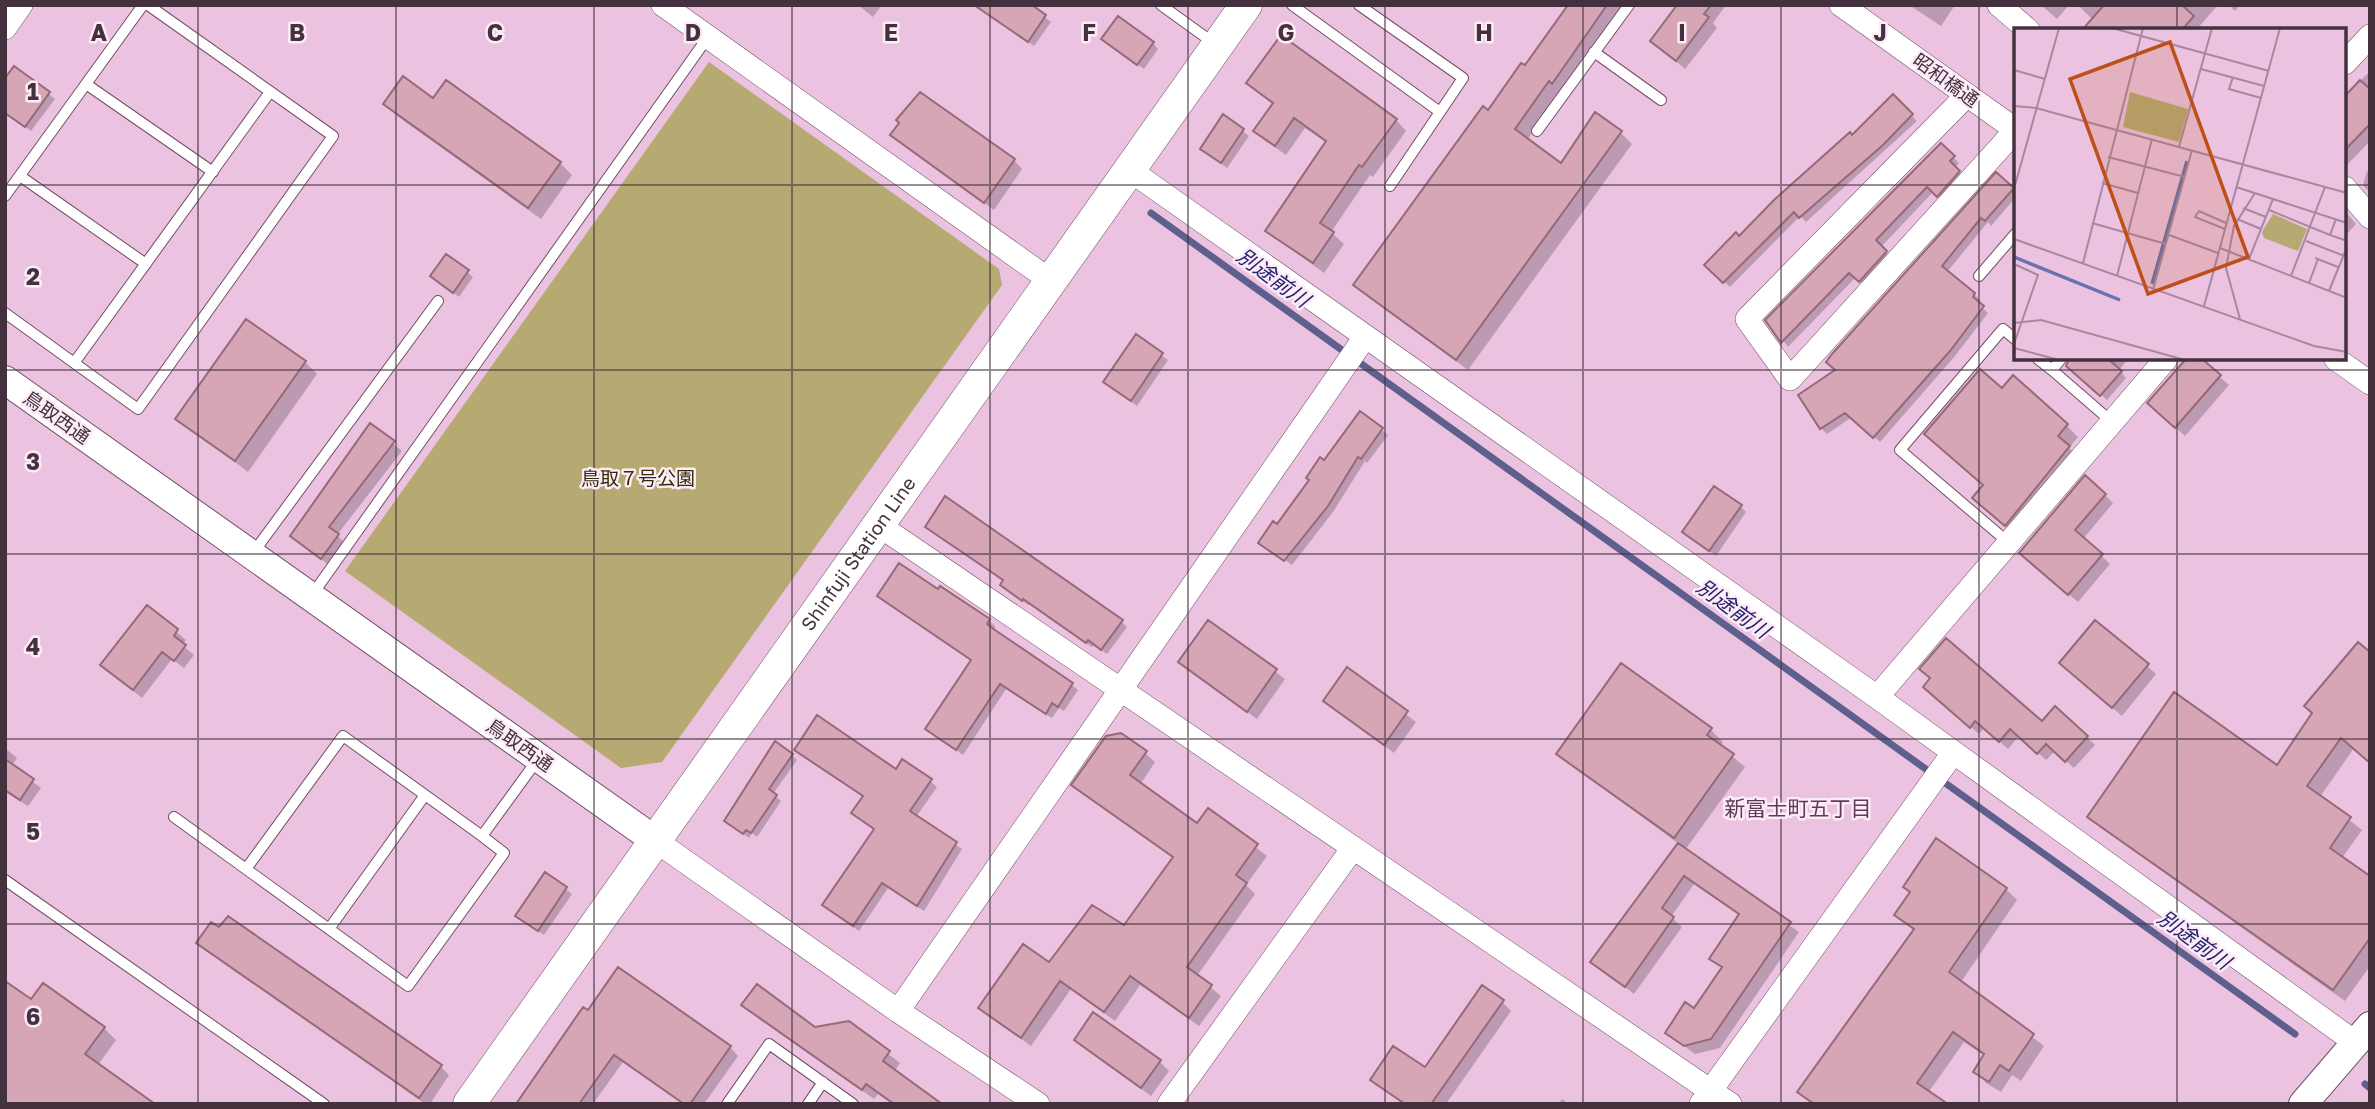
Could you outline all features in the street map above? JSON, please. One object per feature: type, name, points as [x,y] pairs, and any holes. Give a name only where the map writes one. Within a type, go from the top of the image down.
[{"type":"main road","name":"Shinfuji Station Line","points":[[469,1104],[1246,5]]},
{"type":"street","points":[[5,28],[21,5]]},
{"type":"street","points":[[663,5],[1051,281]]},
{"type":"street","name":"昭和橋通","points":[[1842,5],[2014,129]]},
{"type":"street","points":[[1999,5],[2026,28]]},
{"type":"street","points":[[2347,61],[2370,36]]},
{"type":"street","points":[[1967,95],[1747,319],[1790,379],[2014,132]]},
{"type":"street","points":[[1131,171],[1953,752],[2363,1035],[2303,1104]]},
{"type":"street","points":[[2347,190],[2370,217]]},
{"type":"street","points":[[898,1011],[1365,337]]},
{"type":"street","points":[[1877,698],[2165,360]]},
{"type":"street","points":[[2337,360],[2370,383]]},
{"type":"street","name":"鳥取西通","points":[[5,380],[538,759],[898,1011],[1038,1104]]},
{"type":"street","points":[[880,526],[1353,848],[1705,1097],[1730,1104]]},
{"type":"street","points":[[1705,1097],[1953,752]]},
{"type":"street","points":[[1170,1104],[1353,848]]},
{"type":"lane","points":[[5,196],[143,5]]},
{"type":"lane","points":[[5,313],[138,410],[332,136],[148,5]]},
{"type":"lane","points":[[1161,5],[1218,46]]},
{"type":"lane","points":[[1292,5],[1440,112]]},
{"type":"lane","points":[[1359,5],[1463,78],[1390,186]]},
{"type":"lane","points":[[1537,131],[1629,5]]},
{"type":"lane","points":[[310,597],[708,37]]},
{"type":"lane","points":[[1594,52],[1661,100]]},
{"type":"lane","points":[[86,84],[213,172]]},
{"type":"lane","points":[[74,363],[270,92]]},
{"type":"lane","points":[[20,176],[146,264]]},
{"type":"lane","points":[[1979,276],[2014,235]]},
{"type":"lane","points":[[251,555],[438,301]]},
{"type":"lane","points":[[2010,543],[1900,450],[2003,328],[2014,338]]},
{"type":"lane","points":[[2039,360],[2112,422]]},
{"type":"lane","points":[[2052,370],[2061,360]]},
{"type":"lane","points":[[174,817],[329,929],[408,986],[504,853],[343,736],[246,869]]},
{"type":"lane","points":[[482,836],[538,759]]},
{"type":"lane","points":[[329,929],[425,795]]},
{"type":"lane","points":[[5,880],[324,1104]]},
{"type":"lane","points":[[727,1104],[769,1044],[853,1104]]},
{"type":"lane","points":[[808,1104],[823,1082]]},
{"type":"green space","name":"鳥取７号公園","points":[[709,62],[999,269],[1002,285],[662,762],[621,768],[345,571]]},
{"type":"building","points":[[974,5],[1032,5],[1046,15],[1028,42]]},
{"type":"building","points":[[1568,5],[1607,5],[1552,84],[1549,81],[1515,129],[1561,163],[1595,112],[1622,131],[1456,360],[1353,285],[1483,106],[1488,110],[1521,63],[1525,65]]},
{"type":"building","points":[[1677,5],[1711,5],[1704,14],[1709,17],[1676,61],[1650,41]]},
{"type":"building","points":[[2104,5],[2182,5],[2194,16],[2184,28],[2084,28]]},
{"type":"building","points":[[1118,16],[1154,42],[1137,65],[1101,39]]},
{"type":"building","points":[[1281,35],[1397,119],[1362,167],[1359,165],[1320,223],[1334,232],[1313,263],[1265,231],[1326,141],[1294,118],[1275,146],[1253,131],[1273,103],[1246,83]]},
{"type":"building","points":[[14,66],[50,92],[25,127],[5,113],[5,78]]},
{"type":"building","points":[[403,76],[433,98],[446,80],[561,162],[528,208],[383,104]]},
{"type":"building","points":[[2360,80],[2370,89],[2370,124],[2347,148],[2347,94]]},
{"type":"building","points":[[920,92],[1015,159],[984,203],[890,135],[899,123],[896,120]]},
{"type":"building","points":[[1893,94],[1913,114],[1883,145],[1799,218],[1794,212],[1723,283],[1704,265],[1736,232],[1739,236],[1774,200],[1850,132],[1852,135]]},
{"type":"building","points":[[1223,114],[1244,129],[1221,163],[1200,149]]},
{"type":"building","points":[[1941,143],[1955,156],[1950,161],[1960,171],[1937,197],[1927,187],[1876,240],[1887,251],[1859,282],[1849,273],[1781,343],[1765,320]]},
{"type":"building","points":[[1996,172],[2014,188],[1985,221],[1981,218],[1942,266],[1975,293],[1973,297],[1984,306],[1950,351],[1873,438],[1845,413],[1820,429],[1798,395],[1835,370],[1826,362],[1832,354]]},
{"type":"building","points":[[446,254],[469,270],[453,293],[430,276]]},
{"type":"building","points":[[246,319],[306,361],[235,461],[175,419]]},
{"type":"building","points":[[1136,334],[1163,353],[1131,401],[1103,382]]},
{"type":"building","points":[[2069,360],[2109,360],[2122,371],[2100,396],[2066,366]]},
{"type":"building","points":[[2185,360],[2203,360],[2221,375],[2175,428],[2147,403]]},
{"type":"building","points":[[1980,369],[2002,388],[2013,375],[2068,424],[2058,436],[2070,446],[2005,526],[1972,498],[1983,485],[1924,434]]},
{"type":"building","points":[[1360,411],[1383,428],[1361,459],[1358,457],[1328,506],[1284,561],[1258,543],[1273,521],[1277,524],[1309,480],[1306,478],[1320,457],[1324,460]]},
{"type":"building","points":[[370,423],[395,441],[329,527],[339,534],[321,559],[290,536]]},
{"type":"building","points":[[2085,475],[2106,494],[2075,530],[2103,554],[2068,595],[2019,553]]},
{"type":"building","points":[[1714,486],[1742,505],[1709,551],[1682,532]]},
{"type":"building","points":[[945,496],[1123,620],[1101,650],[1088,640],[1086,643],[1023,599],[1022,601],[1000,585],[1003,580],[925,527]]},
{"type":"building","points":[[899,563],[990,619],[987,624],[1073,683],[1058,707],[1052,703],[1046,714],[1000,684],[956,750],[925,729],[971,660],[877,596]]},
{"type":"building","points":[[147,605],[178,629],[174,636],[186,645],[174,661],[162,652],[133,690],[100,665]]},
{"type":"building","points":[[1208,620],[1277,669],[1247,712],[1178,662]]},
{"type":"building","points":[[2095,620],[2149,664],[2112,708],[2059,663]]},
{"type":"building","points":[[1946,638],[2042,721],[2055,706],[2088,736],[2065,762],[2046,744],[2037,754],[2010,729],[1999,742],[1975,721],[1970,728],[1923,687],[1930,678],[1919,669]]},
{"type":"building","points":[[2358,642],[2370,652],[2370,763],[2341,738],[2307,786],[2351,817],[2330,848],[2370,876],[2370,938],[2333,990],[2087,817],[2174,692],[2277,765],[2312,713],[2304,706]]},
{"type":"building","points":[[1621,663],[1712,728],[1707,735],[1734,754],[1674,838],[1556,754]]},
{"type":"building","points":[[1347,667],[1408,711],[1384,745],[1323,701]]},
{"type":"building","points":[[817,715],[896,769],[902,759],[932,779],[910,811],[957,842],[917,906],[882,883],[853,926],[822,905],[874,829],[851,813],[863,796],[794,750]]},
{"type":"building","points":[[1121,733],[1147,751],[1130,775],[1197,823],[1208,808],[1258,844],[1236,875],[1247,883],[1187,967],[1212,985],[1189,1018],[1130,976],[1104,1012],[1060,981],[1021,1038],[978,1008],[1023,944],[1049,962],[1092,905],[1124,925],[1173,857],[1071,785],[1106,736]]},
{"type":"building","points":[[775,741],[793,754],[769,789],[777,795],[751,833],[746,830],[743,834],[724,821]]},
{"type":"building","points":[[5,759],[34,779],[20,800],[5,790]]},
{"type":"building","points":[[1936,838],[2007,888],[1949,972],[2034,1034],[2009,1071],[2000,1065],[1989,1082],[1973,1072],[1984,1054],[1953,1032],[1917,1083],[1948,1104],[1814,1104],[1797,1092],[1914,929],[1894,915],[1910,892],[1903,887]]},
{"type":"building","points":[[1678,843],[1791,922],[1711,1039],[1684,1046],[1665,1033],[1685,1002],[1694,1008],[1722,967],[1709,959],[1739,914],[1684,876],[1662,908],[1674,917],[1625,987],[1590,962]]},
{"type":"building","points":[[545,872],[567,887],[538,931],[515,916]]},
{"type":"building","points":[[228,916],[442,1065],[419,1098],[196,943],[211,922],[219,927]]},
{"type":"building","points":[[618,967],[731,1046],[690,1104],[684,1104],[614,1055],[579,1104],[516,1104],[583,1007],[588,1010]]},
{"type":"building","points":[[5,981],[31,999],[43,983],[105,1027],[85,1054],[155,1104],[5,1104]]},
{"type":"building","points":[[757,984],[815,1027],[849,1021],[890,1051],[883,1061],[942,1104],[894,1104],[866,1084],[862,1090],[741,1005]]},
{"type":"building","points":[[1482,985],[1504,1000],[1431,1104],[1405,1104],[1370,1080],[1393,1046],[1425,1067]]},
{"type":"building","points":[[1093,1012],[1161,1060],[1141,1088],[1074,1040]]},
{"type":"waterway","name":"別途前川","points":[[1151,213],[2295,1034]]},
{"type":"waterway","name":"別途前川","points":[[2365,1084],[2370,1088]]},
{"type":"district","name":"新富士町五丁目","points":[[1798,809]]}]
